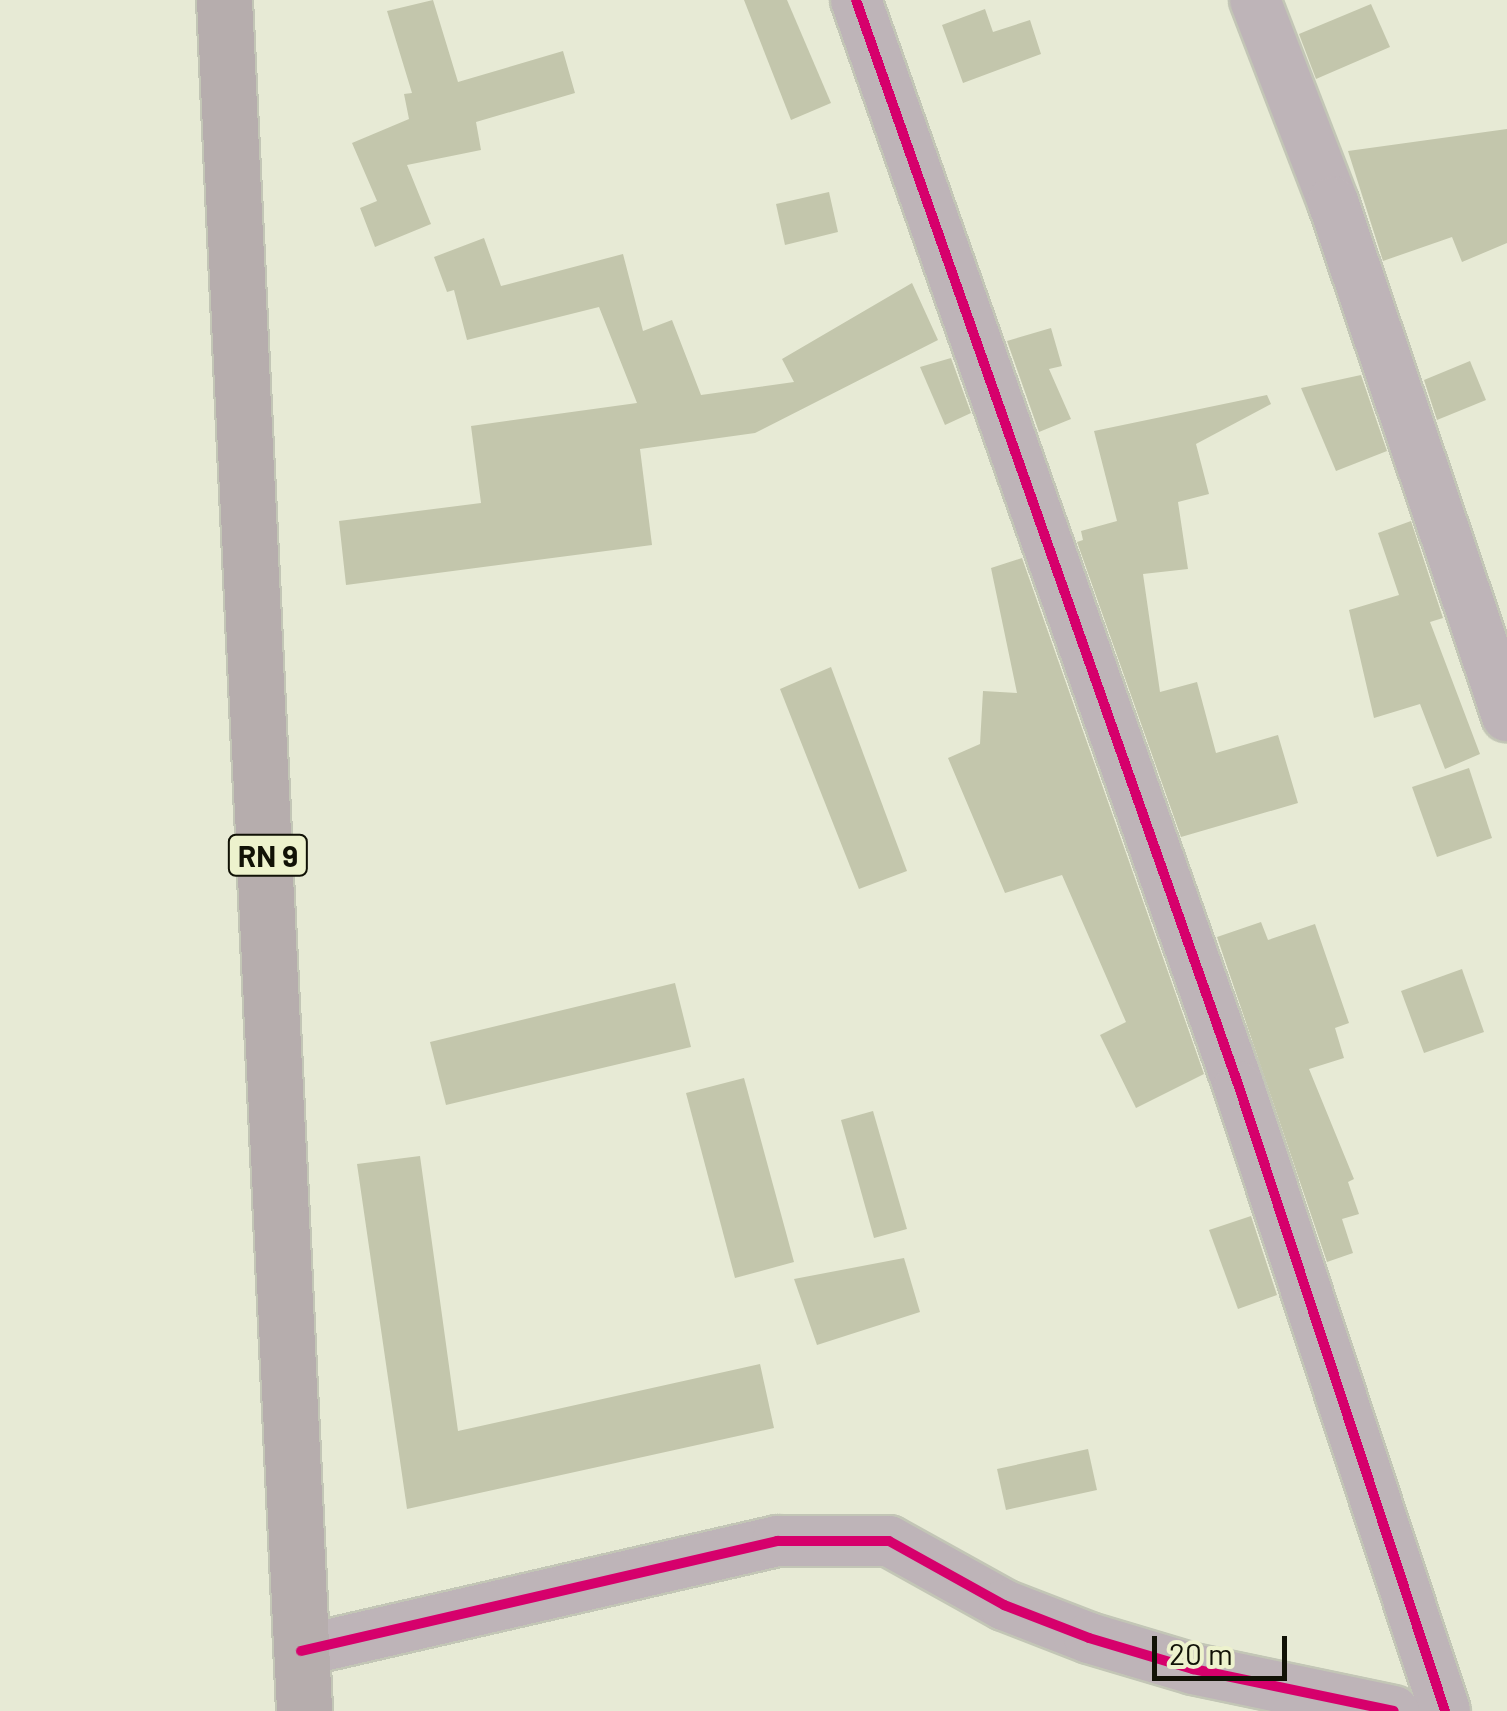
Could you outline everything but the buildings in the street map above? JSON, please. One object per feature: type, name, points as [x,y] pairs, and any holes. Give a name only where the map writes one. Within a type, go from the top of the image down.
[{"type":"main road","name":"RN 9","points":[[224,0],[256,580],[304,1711]]},
{"type":"street","points":[[856,0],[1238,1087],[1445,1711]]},
{"type":"street","points":[[1255,0],[1333,202],[1507,716]]},
{"type":"street","points":[[301,1651],[777,1542],[857,1539],[889,1541],[1004,1604],[1089,1638],[1365,1708]]},
{"type":"cycle path","points":[[856,0],[1239,1087],[1445,1711]]},
{"type":"cycle path","points":[[301,1651],[777,1541],[889,1541],[1004,1605],[1089,1638],[1193,1669],[1394,1711]]}]
